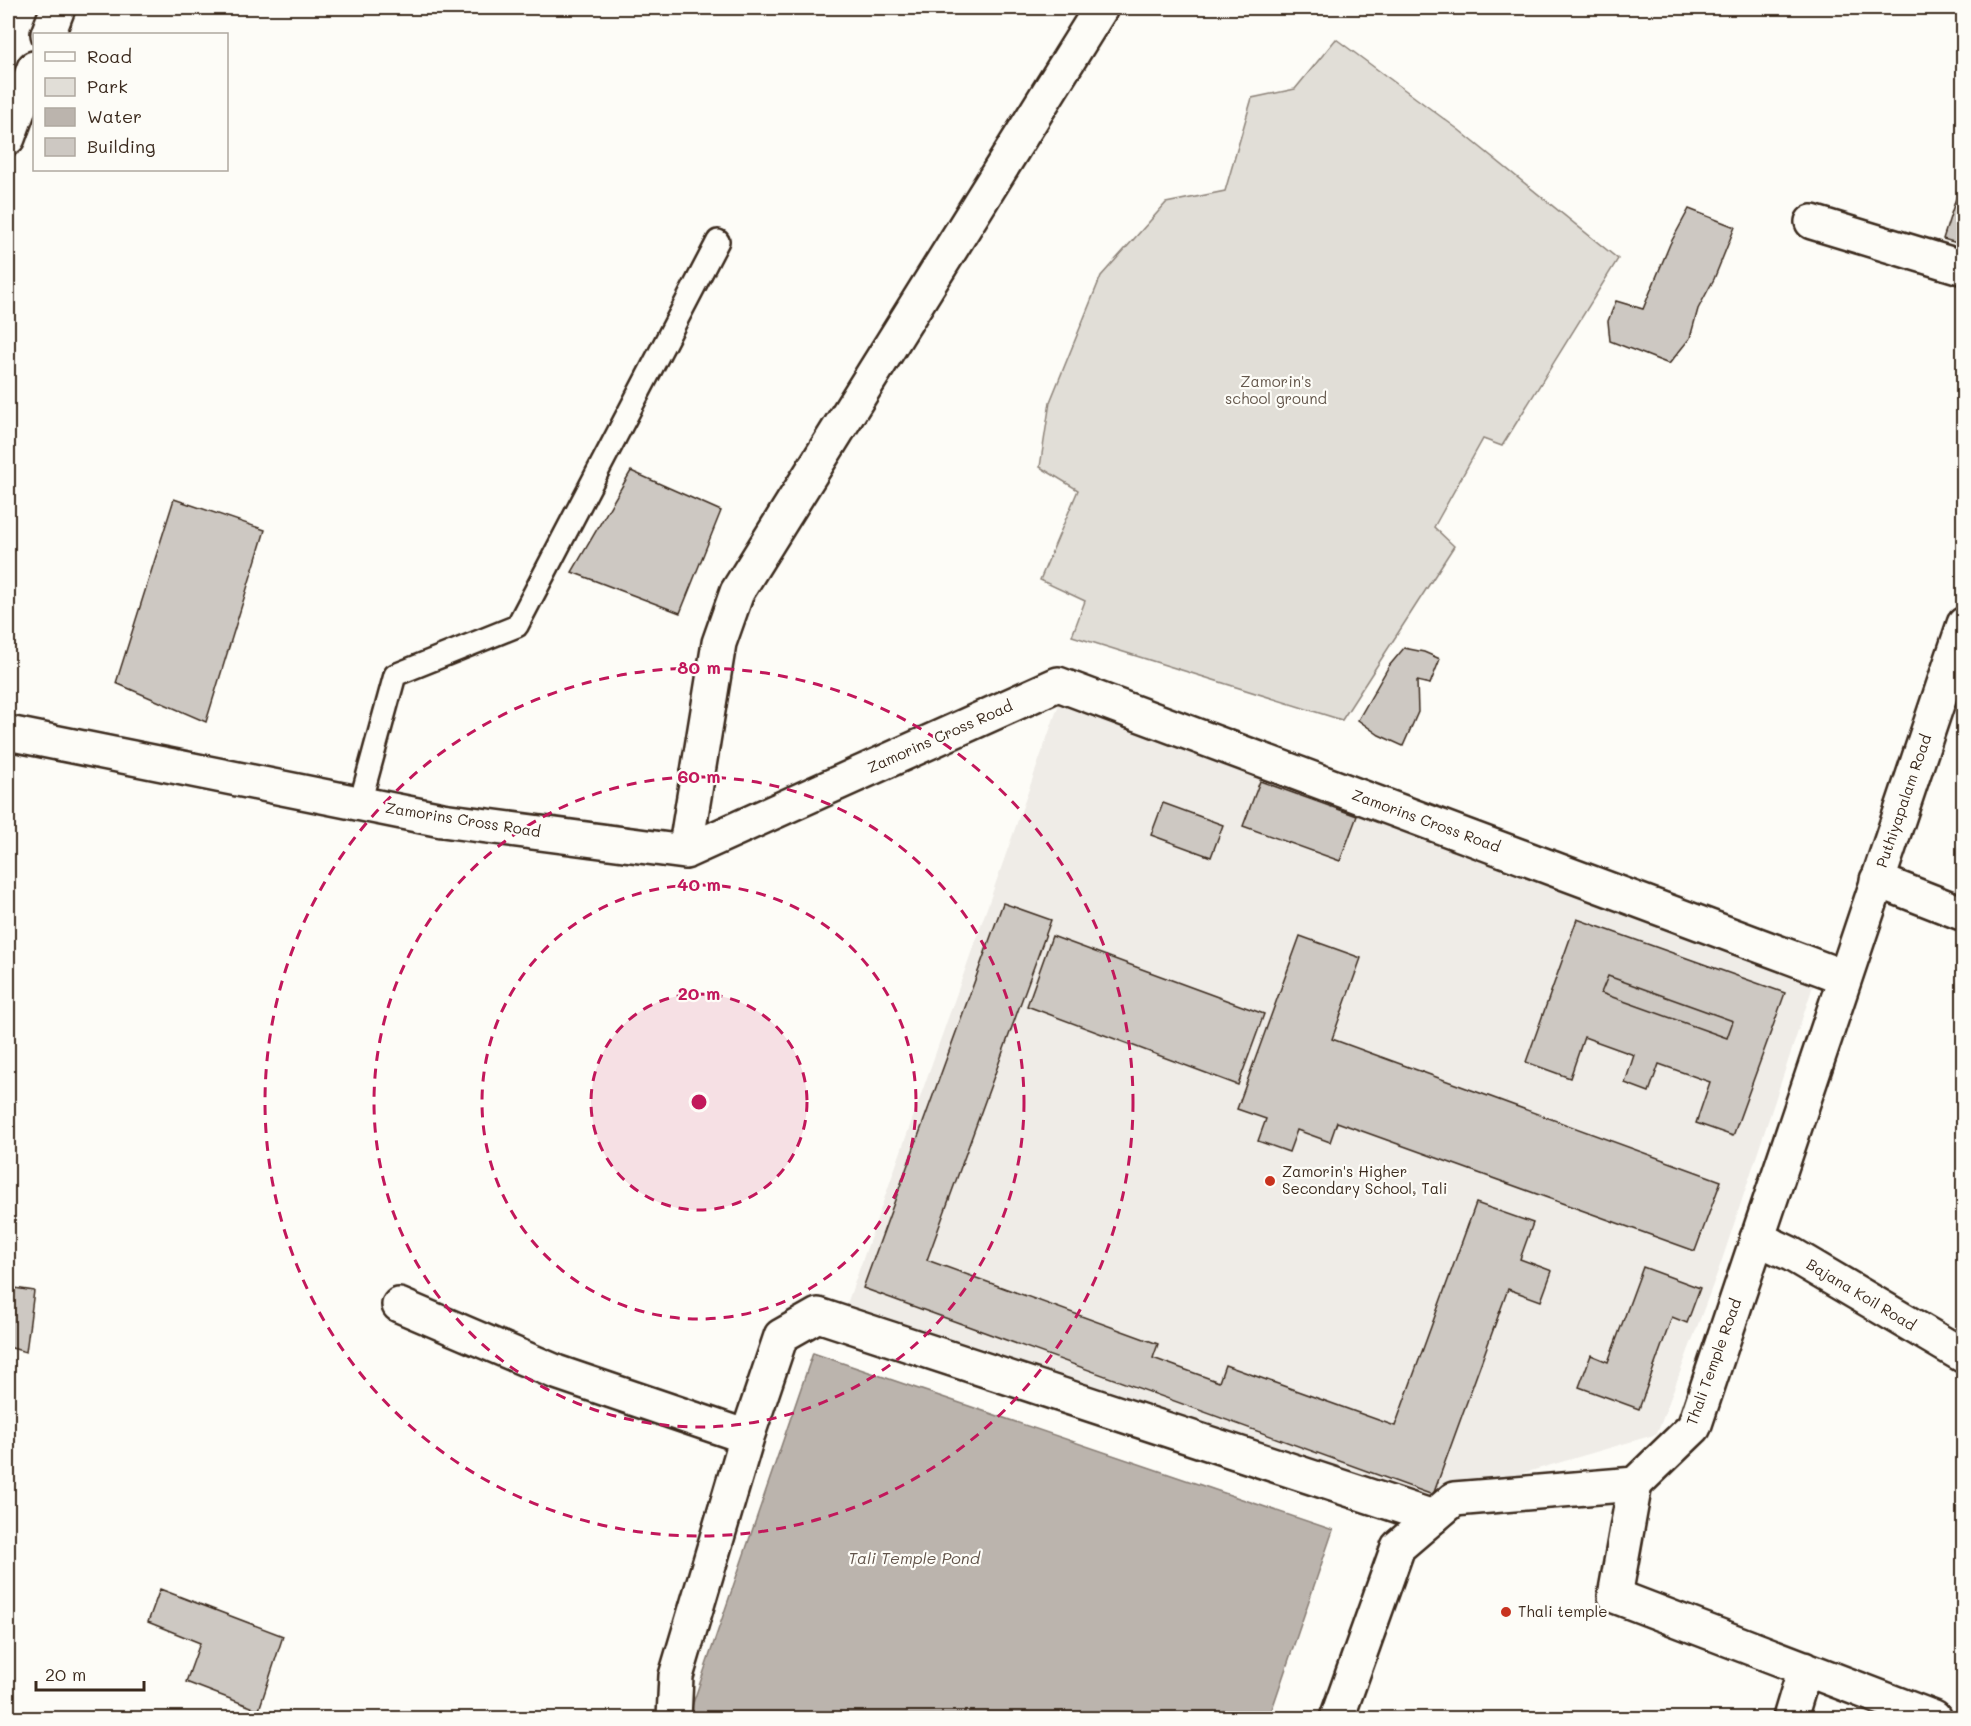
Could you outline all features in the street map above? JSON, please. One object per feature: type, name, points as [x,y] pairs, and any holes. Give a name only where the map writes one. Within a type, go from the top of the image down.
[{"type":"street","points":[[48,33],[58,8]]},
{"type":"street","points":[[686,852],[719,643],[737,592],[1101,8]]},
{"type":"street","points":[[8,138],[33,72]]},
{"type":"street","points":[[1812,222],[1964,268]]},
{"type":"street","name":"Puthiyapalam Road","points":[[1844,977],[1964,624]]},
{"type":"street","name":"Zamorins Cross Road","points":[[8,733],[442,820],[686,852],[1058,684],[1844,977]]},
{"type":"street","points":[[1877,880],[1964,914]]},
{"type":"street","name":"Thali Temple Road","points":[[1635,1484],[1694,1427],[1844,977]]},
{"type":"street","name":"Bajana Koil Road","points":[[1757,1238],[1791,1254],[1964,1356]]},
{"type":"street","points":[[399,1305],[556,1372],[747,1437]]},
{"type":"street","points":[[674,1719],[676,1676],[747,1437],[781,1336],[818,1315],[1433,1517]]},
{"type":"street","points":[[1337,1719],[1398,1547],[1454,1499],[1635,1484],[1615,1596],[1934,1719]]},
{"type":"street","points":[[1790,1719],[1805,1668]]},
{"type":"lane","points":[[360,803],[395,675],[517,626],[718,241]]},
{"type":"shaded area","points":[[1059,704],[1815,980],[1721,1263],[1657,1434],[1449,1495],[1435,1505],[847,1304]]},
{"type":"green space","name":"Zamorin's school ground","points":[[1336,39],[1459,130],[1618,259],[1502,446],[1483,439],[1434,527],[1454,546],[1342,720],[1072,636],[1085,601],[1040,580],[1078,490],[1040,467],[1050,402],[1101,276],[1166,203],[1225,191],[1252,98],[1295,89]]},
{"type":"water","name":"Tali Temple Pond","points":[[813,1353],[1333,1530],[1269,1718],[688,1718]]},
{"type":"building","points":[[1964,173],[1964,245],[1943,239]]},
{"type":"building","points":[[1689,209],[1735,227],[1714,279],[1698,309],[1690,338],[1669,364],[1610,341],[1608,321],[1616,301],[1643,309],[1670,244]]},
{"type":"building","points":[[631,471],[721,511],[680,613],[572,572]]},
{"type":"building","points":[[174,499],[265,530],[206,722],[116,683]]},
{"type":"building","points":[[1404,648],[1424,652],[1440,659],[1430,684],[1417,681],[1418,712],[1403,746],[1379,735],[1358,720],[1389,666]]},
{"type":"building","points":[[1260,781],[1357,816],[1340,861],[1243,826]]},
{"type":"building","points":[[1163,803],[1223,825],[1211,857],[1151,835]]},
{"type":"building","points":[[1003,903],[1051,920],[927,1260],[1158,1344],[1153,1358],[1219,1382],[1225,1365],[1395,1426],[1476,1203],[1533,1223],[1520,1259],[1552,1271],[1541,1301],[1508,1289],[1433,1495],[863,1288]]},
{"type":"building","points":[[1577,919],[1785,993],[1733,1136],[1696,1123],[1710,1082],[1659,1064],[1649,1092],[1625,1083],[1634,1055],[1584,1037],[1570,1078],[1526,1062]],"holes":[[[1608,976],[1733,1021],[1727,1038],[1601,993]]]},
{"type":"building","points":[[1052,936],[1264,1014],[1238,1085],[1027,1006]]},
{"type":"building","points":[[1300,936],[1361,958],[1332,1039],[1721,1181],[1695,1251],[1337,1122],[1330,1142],[1297,1130],[1289,1152],[1258,1141],[1266,1119],[1237,1109]]},
{"type":"building","points":[[1608,976],[1733,1021],[1727,1038],[1601,993]]},
{"type":"building","points":[[1643,1267],[1700,1288],[1687,1323],[1672,1317],[1639,1409],[1579,1387],[1591,1355],[1608,1362]]},
{"type":"building","points":[[8,1287],[34,1291],[26,1352],[8,1347]]},
{"type":"building","points":[[160,1589],[283,1636],[259,1710],[186,1682],[200,1643],[148,1622]]},
{"type":"place","name":"Zamorin's Higher Secondary School, Tali","points":[[1270,1181]]},
{"type":"place","name":"Thali temple","points":[[1506,1612]]}]
